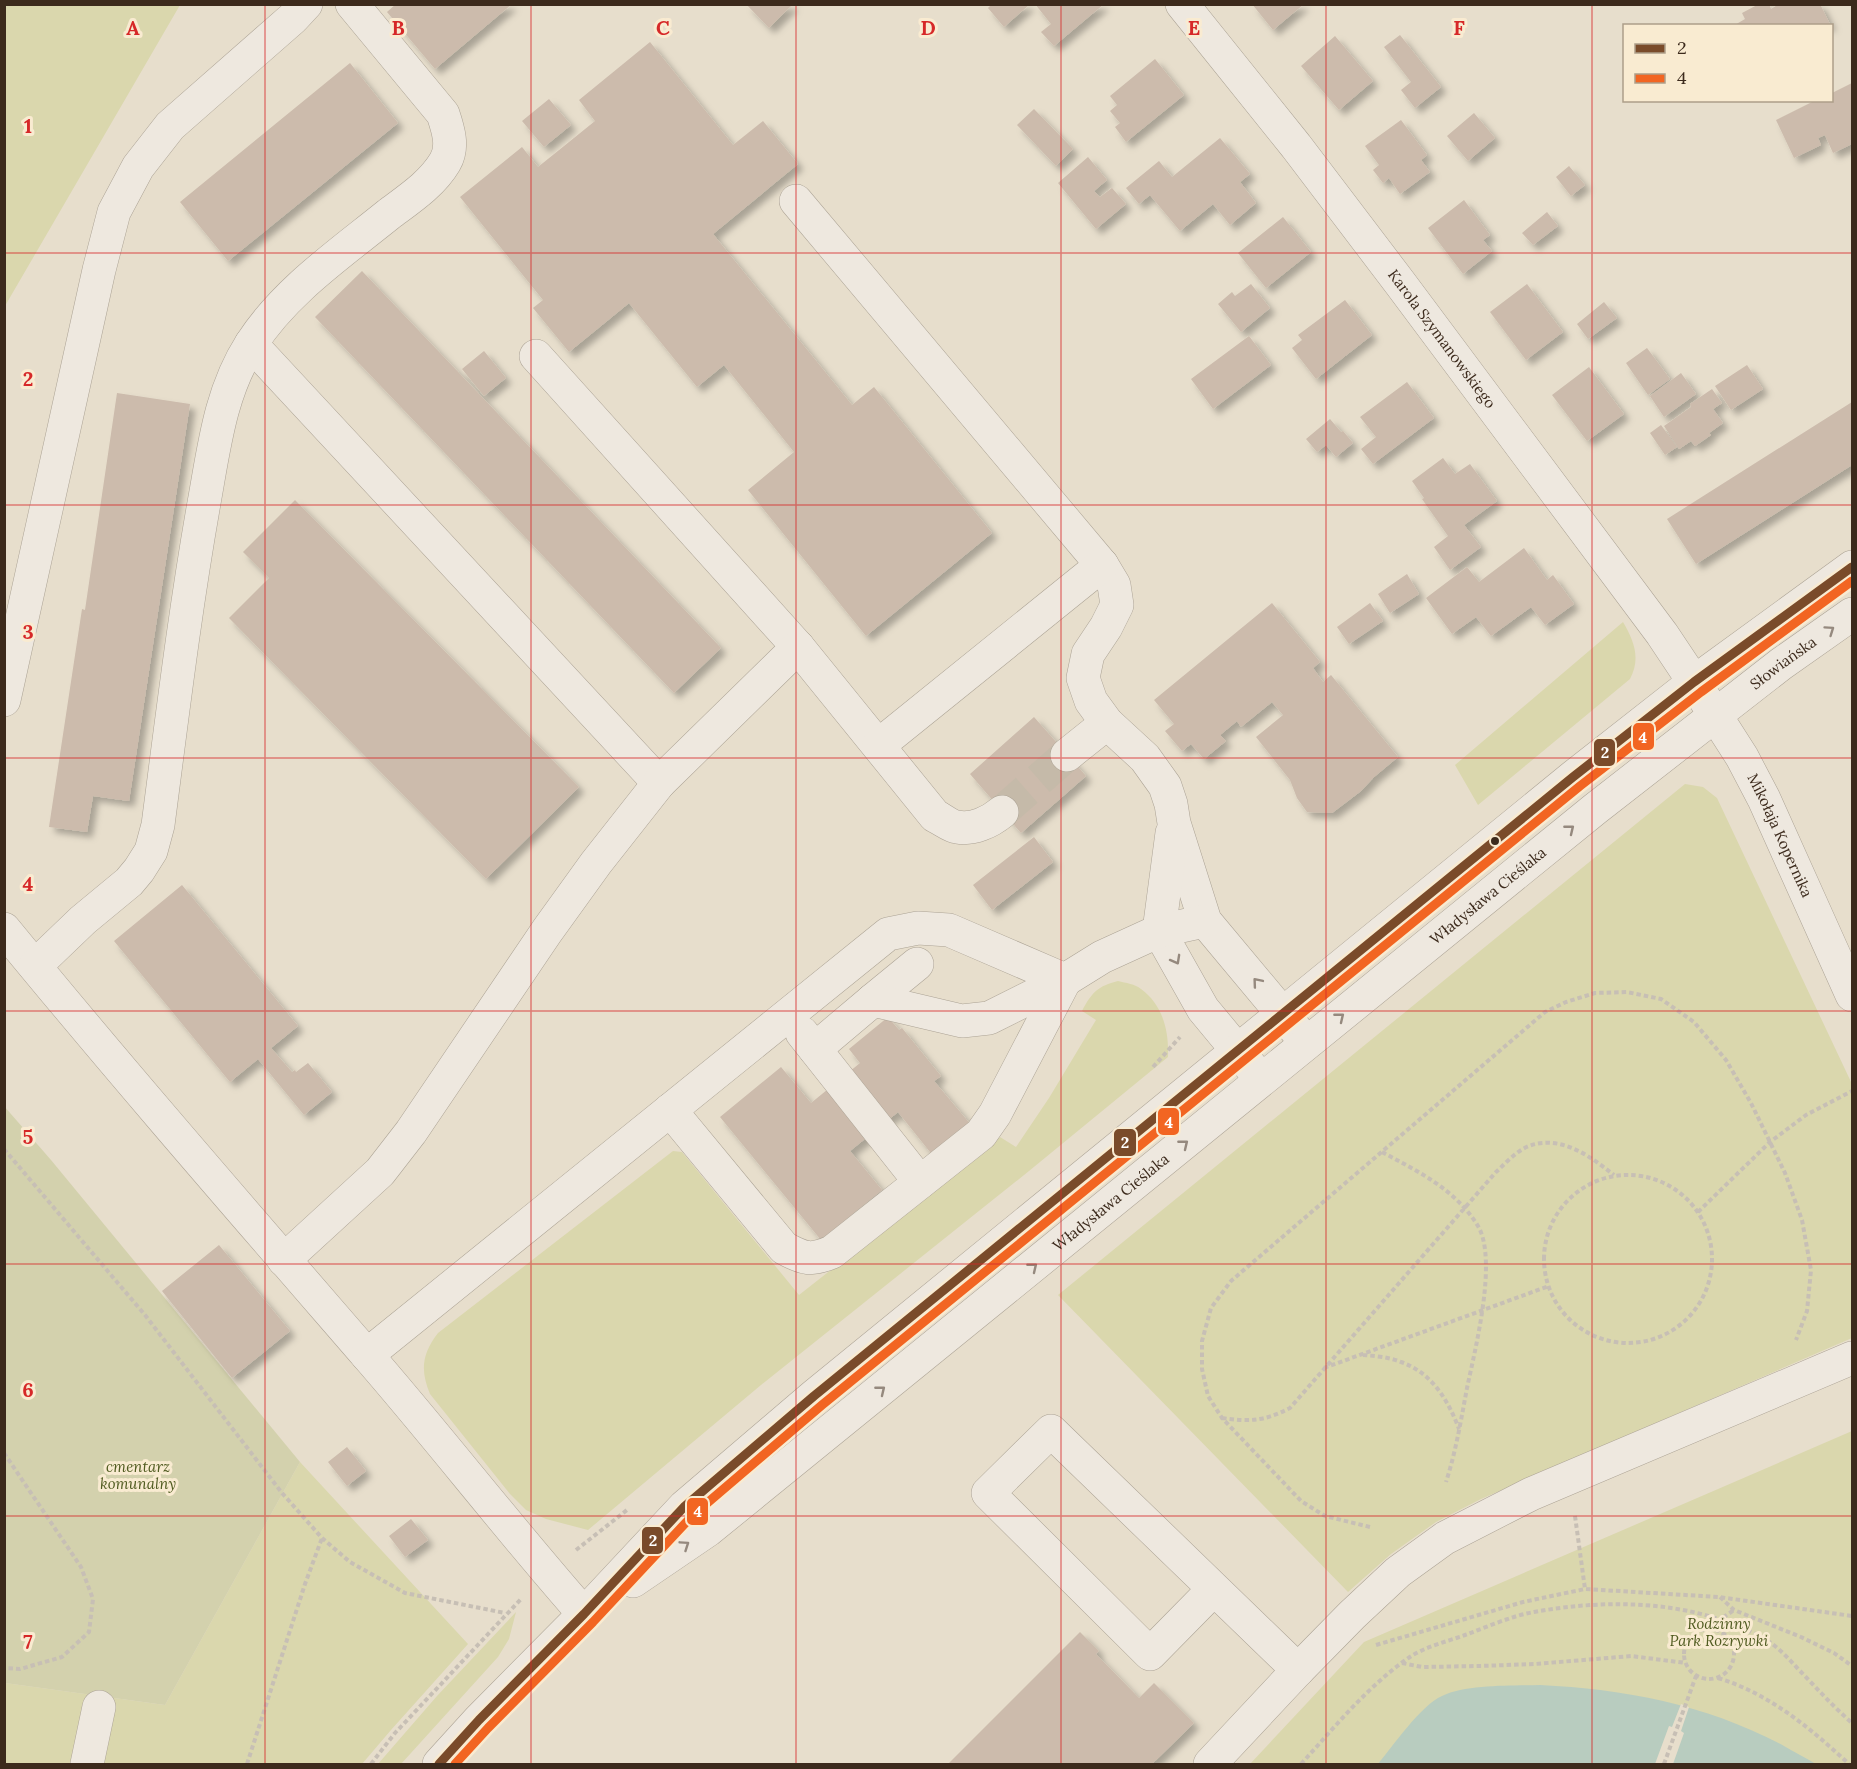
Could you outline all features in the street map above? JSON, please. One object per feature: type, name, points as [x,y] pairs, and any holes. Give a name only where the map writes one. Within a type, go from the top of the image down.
[{"type":"street","points":[[4,700],[114,212],[138,166],[170,126],[306,4]]},
{"type":"street","points":[[35,966],[129,882],[140,870],[151,851],[158,825],[192,570],[222,409],[232,378],[251,344],[273,314],[314,276],[428,183],[446,160],[450,136],[443,114],[352,4]]},
{"type":"street","name":"Karola Szymanowskiego","points":[[1182,4],[1296,146],[1400,282],[1662,634],[1694,682]]},
{"type":"street","points":[[796,201],[1102,565],[1114,585],[1117,605],[1088,654],[1083,678],[1091,701],[1107,723],[1145,758],[1165,786],[1174,823],[1205,921],[1306,1044]]},
{"type":"street","points":[[251,344],[659,783]]},
{"type":"street","points":[[536,356],[798,647],[935,816],[955,828],[975,827],[994,819],[1002,812]]},
{"type":"street","points":[[879,745],[1102,565]]},
{"type":"street","points":[[1694,682],[1852,567]]},
{"type":"street","name":"Słowiańska","points":[[1715,714],[1852,614]]},
{"type":"street","points":[[284,1260],[380,1172],[411,1132],[596,863],[659,783],[798,647]]},
{"type":"street","name":"Mikołaja Kopernika","points":[[1694,682],[1742,757],[1764,799],[1852,994]]},
{"type":"street","name":"Władysława Cieślaka","points":[[440,1764],[479,1720],[584,1614],[684,1507],[814,1396],[1236,1051],[1564,784],[1694,682]]},
{"type":"street","name":"Władysława Cieślaka","points":[[584,1614],[708,1530],[1715,714]]},
{"type":"street","points":[[1067,755],[1107,723]]},
{"type":"street","points":[[1174,823],[1159,931],[1203,1009],[1262,1080]]},
{"type":"street","points":[[873,1000],[962,1021],[989,1018],[1065,980],[1102,957],[1159,931],[1205,921]]},
{"type":"street","points":[[366,1355],[888,933],[918,928],[949,930],[1065,980]]},
{"type":"street","points":[[4,929],[584,1614]]},
{"type":"street","points":[[815,1049],[916,964]]},
{"type":"street","points":[[670,1110],[784,1248],[800,1257],[817,1258],[832,1252],[981,1134],[996,1114],[1065,980]]},
{"type":"street","points":[[788,1014],[920,1182]]},
{"type":"street","points":[[1210,1764],[1352,1615],[1398,1572],[1445,1538],[1531,1494],[1852,1358]]},
{"type":"street","points":[[1214,1589],[1150,1654],[988,1493],[1051,1431],[1298,1670]]},
{"type":"street","points":[[87,1764],[99,1707]]},
{"type":"path","points":[[1370,1527],[1325,1516],[1301,1501],[1222,1418],[1208,1396],[1202,1370],[1202,1341],[1211,1308],[1231,1281],[1545,1012],[1566,1002],[1595,993],[1627,992],[1661,999],[1694,1022],[1726,1060],[1751,1102],[1785,1173],[1802,1220],[1811,1270],[1808,1311],[1792,1350]]},
{"type":"path","points":[[1698,1212],[1770,1142],[1806,1115],[1852,1092]]},
{"type":"path","points":[[1222,1418],[1243,1421],[1271,1418],[1290,1408],[1496,1172],[1514,1155],[1529,1146],[1548,1142],[1587,1154],[1615,1176]]},
{"type":"path","points":[[4,1149],[145,1315],[282,1493],[322,1538],[350,1562],[405,1593],[506,1614]]},
{"type":"path","points":[[1382,1152],[1422,1173],[1447,1190],[1465,1208],[1480,1229],[1483,1242],[1486,1270],[1483,1312],[1455,1455],[1446,1482]]},
{"type":"path","points":[[1641,1175],[1666,1184],[1688,1199],[1698,1212],[1704,1221],[1712,1245],[1712,1272],[1704,1297],[1689,1319],[1668,1335],[1643,1343],[1616,1343],[1591,1335],[1569,1320],[1553,1299],[1545,1273],[1544,1247],[1552,1221],[1568,1200],[1589,1184],[1615,1176],[1641,1175]]},
{"type":"path","points":[[1324,1368],[1483,1312],[1549,1286]]},
{"type":"path","points":[[1362,1354],[1400,1362],[1432,1382],[1444,1396],[1459,1429]]},
{"type":"path","points":[[4,1453],[81,1567],[93,1599],[89,1632],[62,1657],[20,1669],[4,1668]]},
{"type":"path","points":[[1574,1506],[1585,1589]]},
{"type":"path","points":[[247,1764],[322,1538]]},
{"type":"path","points":[[370,1764],[395,1733],[506,1614],[548,1573]]},
{"type":"path","points":[[1370,1647],[1523,1602],[1585,1589],[1719,1597],[1852,1616]]},
{"type":"path","points":[[1719,1597],[1734,1610],[1802,1637],[1834,1653],[1852,1666]]},
{"type":"path","points":[[1301,1764],[1376,1684],[1408,1658],[1432,1647],[1532,1612],[1585,1607],[1628,1605],[1664,1607],[1703,1613],[1737,1625],[1770,1642],[1852,1723]]},
{"type":"path","points":[[1718,1631],[1721,1619],[1734,1610]]},
{"type":"path","points":[[1711,1629],[1722,1632],[1730,1640],[1734,1651],[1733,1662],[1727,1672],[1718,1678],[1707,1680],[1696,1676],[1688,1669],[1686,1663],[1685,1647],[1690,1637],[1700,1631],[1711,1629]]},
{"type":"path","points":[[1402,1663],[1422,1667],[1480,1666],[1630,1656],[1686,1663]]},
{"type":"path","points":[[1664,1764],[1696,1676]]},
{"type":"path","points":[[1718,1678],[1737,1683],[1775,1703],[1806,1725],[1849,1764]]},
{"type":"green space","points":[[4,5],[180,5],[5,306]]},
{"type":"green space","points":[[1623,622],[1636,657],[1630,679],[1478,805],[1455,765]]},
{"type":"green space","points":[[1685,784],[1703,787],[1717,798],[1852,1084],[1852,1338],[1481,1499],[1436,1522],[1391,1554],[1348,1592],[1058,1295]]},
{"type":"green space","points":[[1118,981],[1139,987],[1155,1003],[1166,1028],[1168,1057],[761,1385],[588,1530],[546,1519],[526,1510],[510,1494],[430,1394],[424,1362],[438,1333],[673,1151],[682,1152],[799,1295],[1000,1137],[1016,1147],[1049,1098],[1096,1020],[1082,1011],[1086,1004],[1100,988]]},
{"type":"green space","name":"cmentarz komunalny","points":[[4,1106],[300,1462],[165,1705],[5,1683]]},
{"type":"green space","name":"Rodzinny Park Rozrywki","points":[[1852,1431],[1852,1764],[1250,1764],[1364,1642]]},
{"type":"green space","points":[[300,1462],[468,1644],[362,1764],[5,1764],[5,1683],[165,1705]]},
{"type":"green space","points":[[516,1612],[509,1639],[498,1657],[401,1764],[378,1764],[437,1696]]},
{"type":"shaded area","points":[[1540,1685],[1635,1695],[1696,1710],[1755,1732],[1816,1764],[1378,1764],[1416,1717],[1442,1696],[1464,1689]]},
{"type":"pier","points":[[1681,1704],[1689,1707],[1681,1731],[1684,1733],[1673,1764],[1655,1764],[1669,1726],[1672,1727]]},
{"type":"building","points":[[396,4],[512,4],[435,69],[387,12]]},
{"type":"building","points":[[746,4],[793,4],[769,28]]},
{"type":"building","points":[[992,4],[1030,4],[1004,27],[988,8]]},
{"type":"building","points":[[1035,4],[1104,4],[1054,46],[1041,32],[1051,24]]},
{"type":"building","points":[[1252,4],[1304,4],[1273,30]]},
{"type":"building","points":[[1759,4],[1769,4],[1771,9],[1779,4],[1820,4],[1830,24],[1736,24],[1745,19],[1742,13]]},
{"type":"building","points":[[1400,35],[1441,87],[1415,108],[1401,90],[1411,82],[1384,47]]},
{"type":"building","points":[[1335,36],[1373,81],[1339,110],[1301,66]]},
{"type":"building","points":[[650,42],[733,145],[763,121],[798,164],[713,234],[852,405],[874,387],[992,533],[866,636],[748,490],[794,452],[724,365],[697,387],[629,303],[569,352],[533,308],[543,300],[460,197],[522,147],[538,167],[595,121],[579,100]]},
{"type":"building","points":[[1155,59],[1184,95],[1126,142],[1115,127],[1120,123],[1110,111],[1117,105],[1110,96]]},
{"type":"building","points":[[350,63],[398,123],[228,261],[180,202]]},
{"type":"building","points":[[1852,83],[1852,144],[1833,153],[1825,135],[1818,138],[1821,145],[1794,158],[1776,120],[1812,102],[1833,102],[1833,92]]},
{"type":"building","points":[[549,99],[571,125],[544,147],[522,121]]},
{"type":"building","points":[[1034,109],[1073,149],[1056,166],[1017,125]]},
{"type":"building","points":[[1474,113],[1495,138],[1468,161],[1447,136]]},
{"type":"building","points":[[1401,120],[1427,155],[1421,160],[1430,172],[1400,194],[1389,178],[1383,183],[1373,170],[1379,165],[1365,146]]},
{"type":"building","points":[[1220,138],[1250,174],[1240,182],[1256,203],[1230,225],[1213,204],[1180,231],[1150,195],[1139,204],[1126,188],[1159,161],[1172,177]]},
{"type":"building","points":[[1088,157],[1107,180],[1094,191],[1100,197],[1112,188],[1126,204],[1096,229],[1058,183]]},
{"type":"building","points":[[1569,166],[1585,185],[1571,196],[1556,177]]},
{"type":"building","points":[[1464,200],[1490,235],[1483,240],[1492,251],[1463,274],[1428,228]]},
{"type":"building","points":[[1547,212],[1558,226],[1533,245],[1522,233]]},
{"type":"building","points":[[1283,217],[1311,252],[1266,288],[1238,253]]},
{"type":"building","points":[[362,271],[721,648],[674,693],[315,317]]},
{"type":"building","points":[[1251,284],[1270,308],[1241,332],[1218,304],[1232,292],[1235,296]]},
{"type":"building","points":[[1527,284],[1563,332],[1526,360],[1490,312]]},
{"type":"building","points":[[1345,300],[1372,335],[1316,379],[1292,348],[1302,340],[1298,335]]},
{"type":"building","points":[[1604,302],[1617,318],[1588,339],[1577,324]]},
{"type":"building","points":[[1249,336],[1271,365],[1213,409],[1191,379]]},
{"type":"building","points":[[1647,348],[1670,379],[1648,395],[1626,363]]},
{"type":"building","points":[[484,351],[506,378],[484,396],[462,369]]},
{"type":"building","points":[[1747,365],[1763,389],[1731,410],[1715,386]]},
{"type":"building","points":[[1589,367],[1624,414],[1587,441],[1552,395]]},
{"type":"building","points":[[1681,373],[1696,394],[1664,417],[1650,396]]},
{"type":"building","points":[[1407,382],[1434,418],[1373,464],[1361,449],[1376,437],[1360,417]]},
{"type":"building","points":[[1712,389],[1722,403],[1713,409],[1723,423],[1695,446],[1691,441],[1679,449],[1664,426]]},
{"type":"building","points":[[117,393],[190,404],[129,801],[93,796],[87,832],[49,827],[82,609],[85,610]]},
{"type":"building","points":[[1852,402],[1852,465],[1696,564],[1667,519]]},
{"type":"building","points":[[1330,419],[1353,443],[1336,457],[1326,445],[1317,452],[1306,439]]},
{"type":"building","points":[[1661,425],[1677,447],[1665,455],[1650,433]]},
{"type":"building","points":[[1443,458],[1455,474],[1470,464],[1497,501],[1464,525],[1481,547],[1450,570],[1434,547],[1448,536],[1412,481]]},
{"type":"building","points":[[295,500],[579,787],[486,879],[229,618],[269,578],[243,552]]},
{"type":"building","points":[[1524,548],[1547,580],[1553,575],[1574,604],[1545,625],[1531,607],[1491,636],[1476,617],[1452,634],[1426,598],[1467,567],[1479,582]]},
{"type":"building","points":[[1407,574],[1419,594],[1390,613],[1378,594]]},
{"type":"building","points":[[1272,603],[1320,662],[1313,668],[1323,682],[1331,675],[1398,757],[1361,791],[1332,813],[1307,812],[1297,798],[1290,780],[1256,737],[1283,715],[1272,702],[1241,727],[1237,721],[1220,735],[1226,741],[1204,759],[1191,744],[1182,751],[1165,731],[1174,724],[1154,700]]},
{"type":"building","points":[[1370,603],[1383,621],[1349,644],[1337,627]]},
{"type":"building","points":[[1034,717],[1086,776],[1021,833],[970,774]]},
{"type":"building","points":[[1034,837],[1053,862],[992,910],[973,885]]},
{"type":"building","points":[[182,885],[298,1026],[271,1048],[292,1072],[295,1070],[296,1072],[308,1063],[332,1092],[304,1115],[258,1059],[230,1082],[114,941]]},
{"type":"building","points":[[888,1017],[899,1030],[902,1028],[941,1076],[934,1081],[972,1126],[934,1157],[898,1112],[850,1151],[882,1190],[821,1240],[720,1117],[781,1067],[811,1103],[860,1063],[849,1049]]},
{"type":"building","points":[[219,1245],[290,1331],[232,1378],[162,1291]]},
{"type":"building","points":[[347,1447],[366,1471],[347,1486],[328,1462]]},
{"type":"building","points":[[411,1519],[428,1540],[405,1557],[389,1536]]},
{"type":"building","points":[[1080,1632],[1099,1651],[1096,1654],[1139,1698],[1154,1683],[1194,1723],[1152,1764],[948,1764]]},
{"type":"tunnel","points":[[1002,812],[1067,755]]},
{"type":"transit line","name":"2","points":[[439,1764],[684,1507],[814,1396],[1573,777],[1694,682],[1852,567]]},
{"type":"transit line","name":"4","points":[[455,1764],[692,1516],[822,1405],[1580,786],[1701,692],[1852,581]]}]
